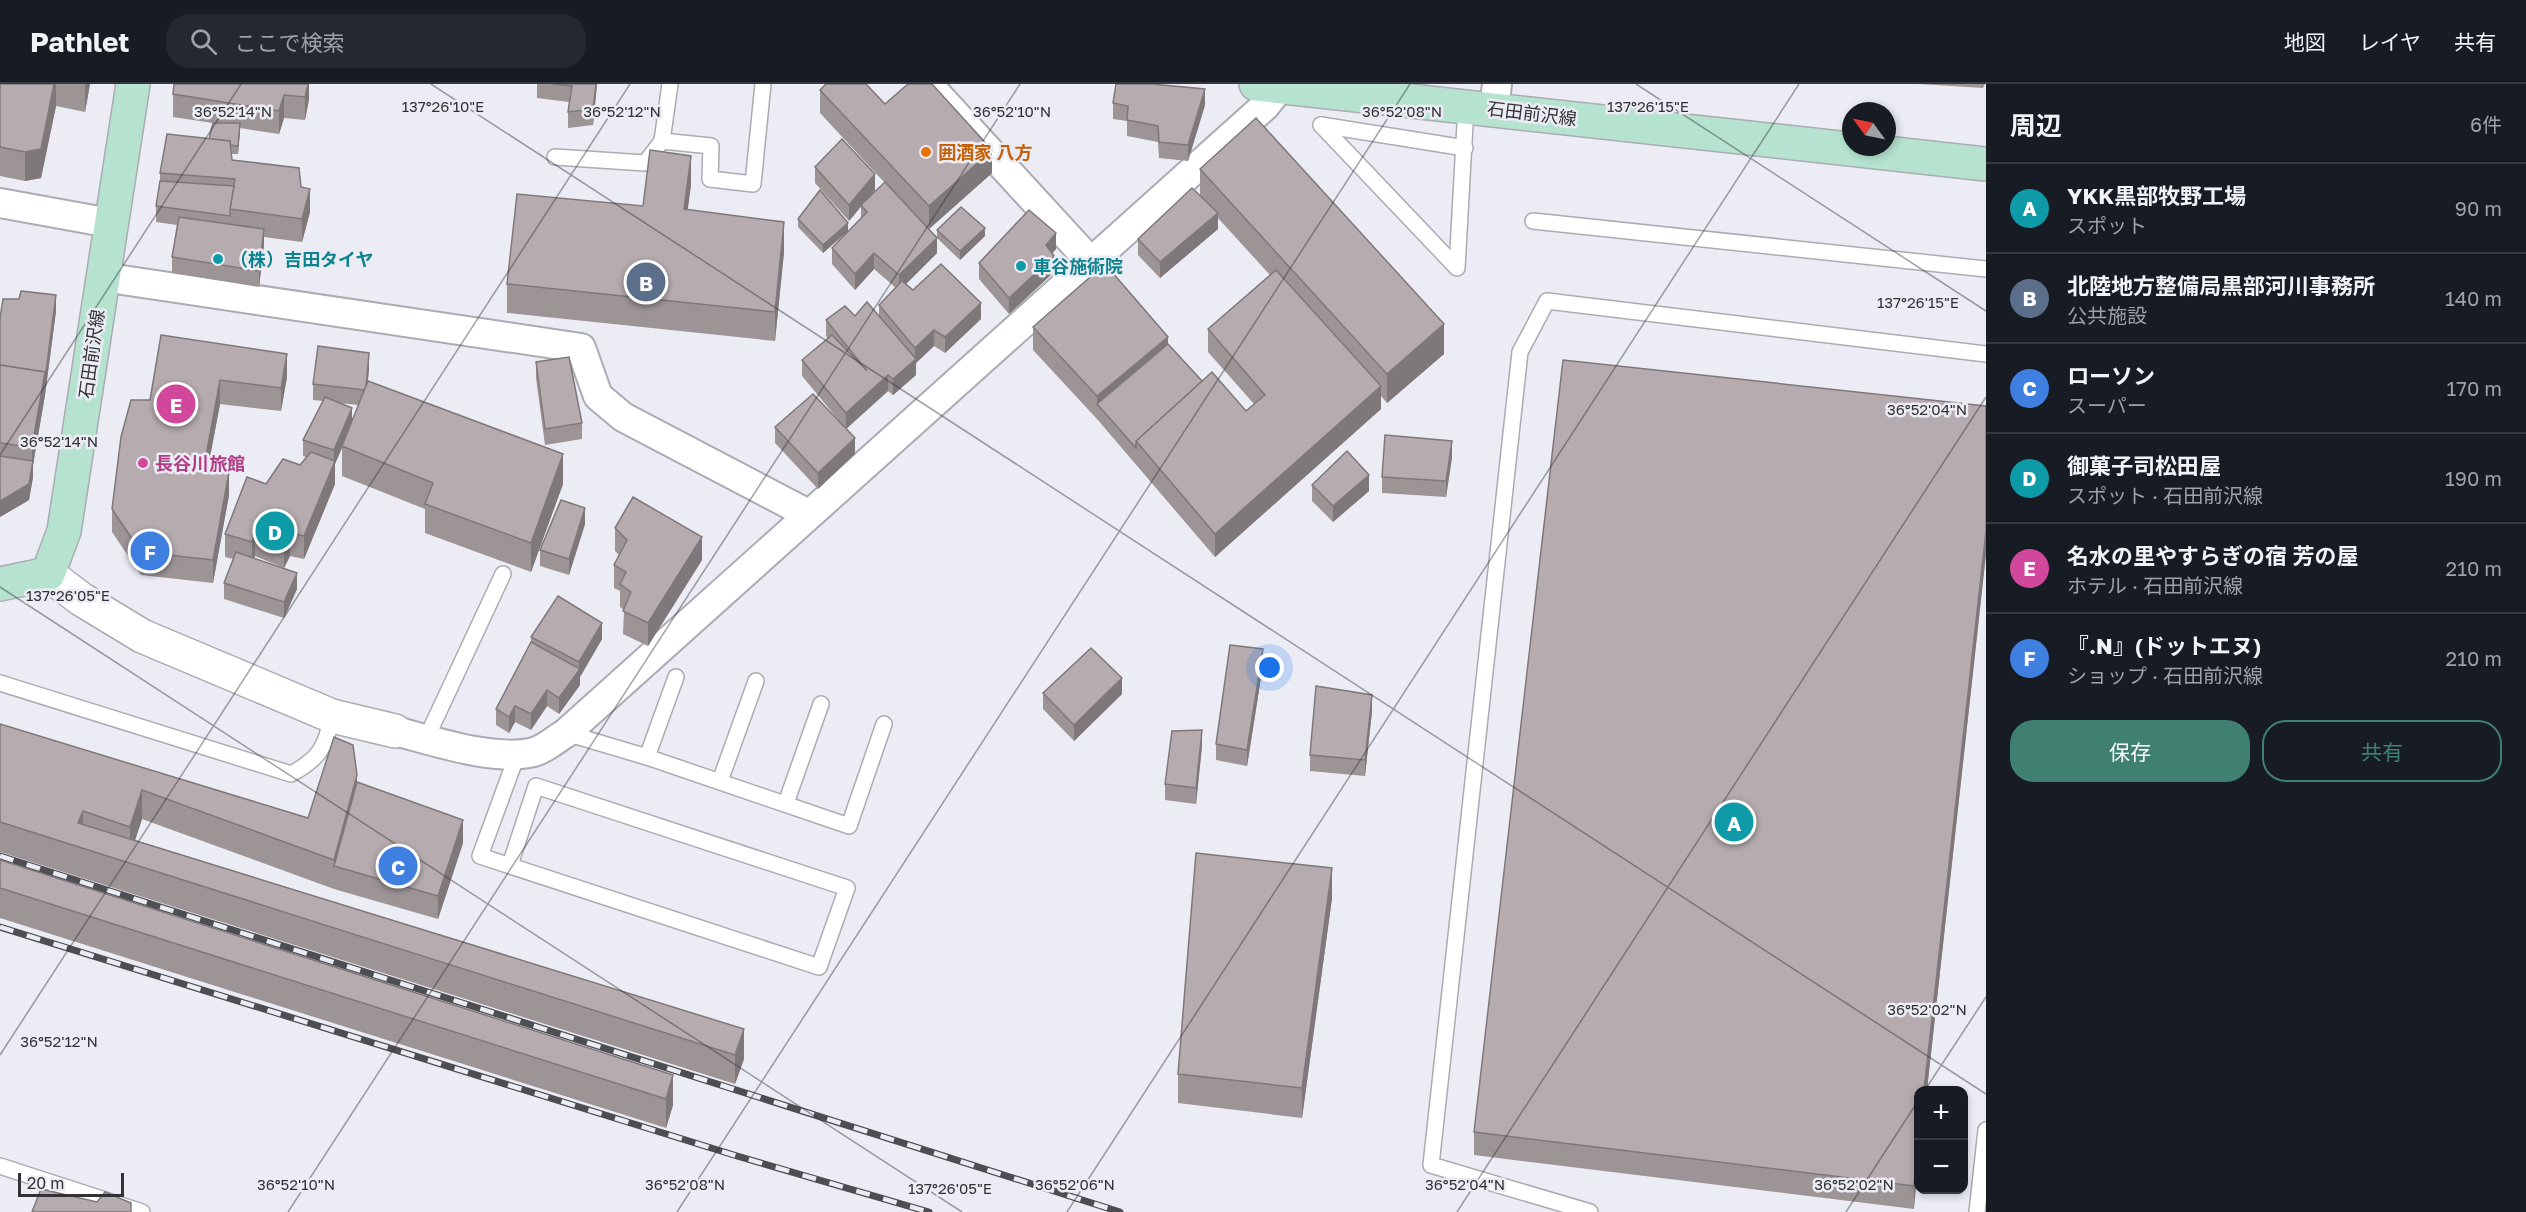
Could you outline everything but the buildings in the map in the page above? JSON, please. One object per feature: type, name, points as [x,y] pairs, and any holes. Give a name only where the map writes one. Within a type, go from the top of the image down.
[{"type":"main road","name":"石田前沢線","points":[[48,574],[64,531],[71,497],[110,223],[133,84]]},
{"type":"main road","name":"石田前沢線","points":[[1268,85],[1486,100],[1986,164]]},
{"type":"main road","points":[[0,584],[48,574]]},
{"type":"street","points":[[932,84],[934,91],[1090,261]]},
{"type":"street","points":[[48,574],[81,599],[142,636],[332,716],[495,754],[517,755],[536,752],[566,733],[1265,106],[1268,85]]},
{"type":"street","points":[[3,212],[110,223]]},
{"type":"street","points":[[102,277],[580,348],[598,396],[623,417],[808,514]]},
{"type":"lane","points":[[555,157],[645,163],[662,141],[670,84]]},
{"type":"lane","points":[[662,141],[711,146],[710,179],[753,184],[764,84]]},
{"type":"lane","points":[[1465,148],[1321,125],[1457,268],[1465,148],[1486,100]]},
{"type":"lane","points":[[1533,220],[1986,269]]},
{"type":"lane","points":[[1590,1212],[1431,1165],[1520,352],[1547,301],[1986,354]]},
{"type":"lane","points":[[410,735],[503,574]]},
{"type":"lane","points":[[647,757],[676,677]]},
{"type":"lane","points":[[720,781],[756,681]]},
{"type":"lane","points":[[0,683],[291,774],[311,763],[328,737],[332,716]]},
{"type":"lane","points":[[786,804],[821,704]]},
{"type":"lane","points":[[566,733],[647,757],[849,826],[884,724]]},
{"type":"lane","points":[[510,865],[536,786],[847,888],[819,967],[480,856],[517,755]]},
{"type":"lane","points":[[1977,1212],[1986,1130]]},
{"type":"lane","points":[[0,1166],[142,1212]]},
{"type":"railway","points":[[0,856],[1120,1212]]},
{"type":"railway","points":[[0,927],[737,1156],[929,1212]]},
{"type":"place","name":"囲酒家 八方","points":[[926,152]]},
{"type":"place","name":"（株）吉田タイヤ","points":[[218,259]]},
{"type":"place","name":"車谷施術院","points":[[1021,266]]},
{"type":"place","name":"北陸地方整備局黒部河川事務所","points":[[646,282]]},
{"type":"place","name":"名水の里やすらぎの宿 芳の屋","points":[[176,404]]},
{"type":"place","name":"長谷川旅館","points":[[143,463]]},
{"type":"place","name":"御菓子司松田屋","points":[[275,531]]},
{"type":"place","name":"『.N』(ドットエヌ)","points":[[150,551]]},
{"type":"place","name":"YKK黒部牧野工場","points":[[1734,822]]},
{"type":"place","name":"ローソン","points":[[398,866]]}]
